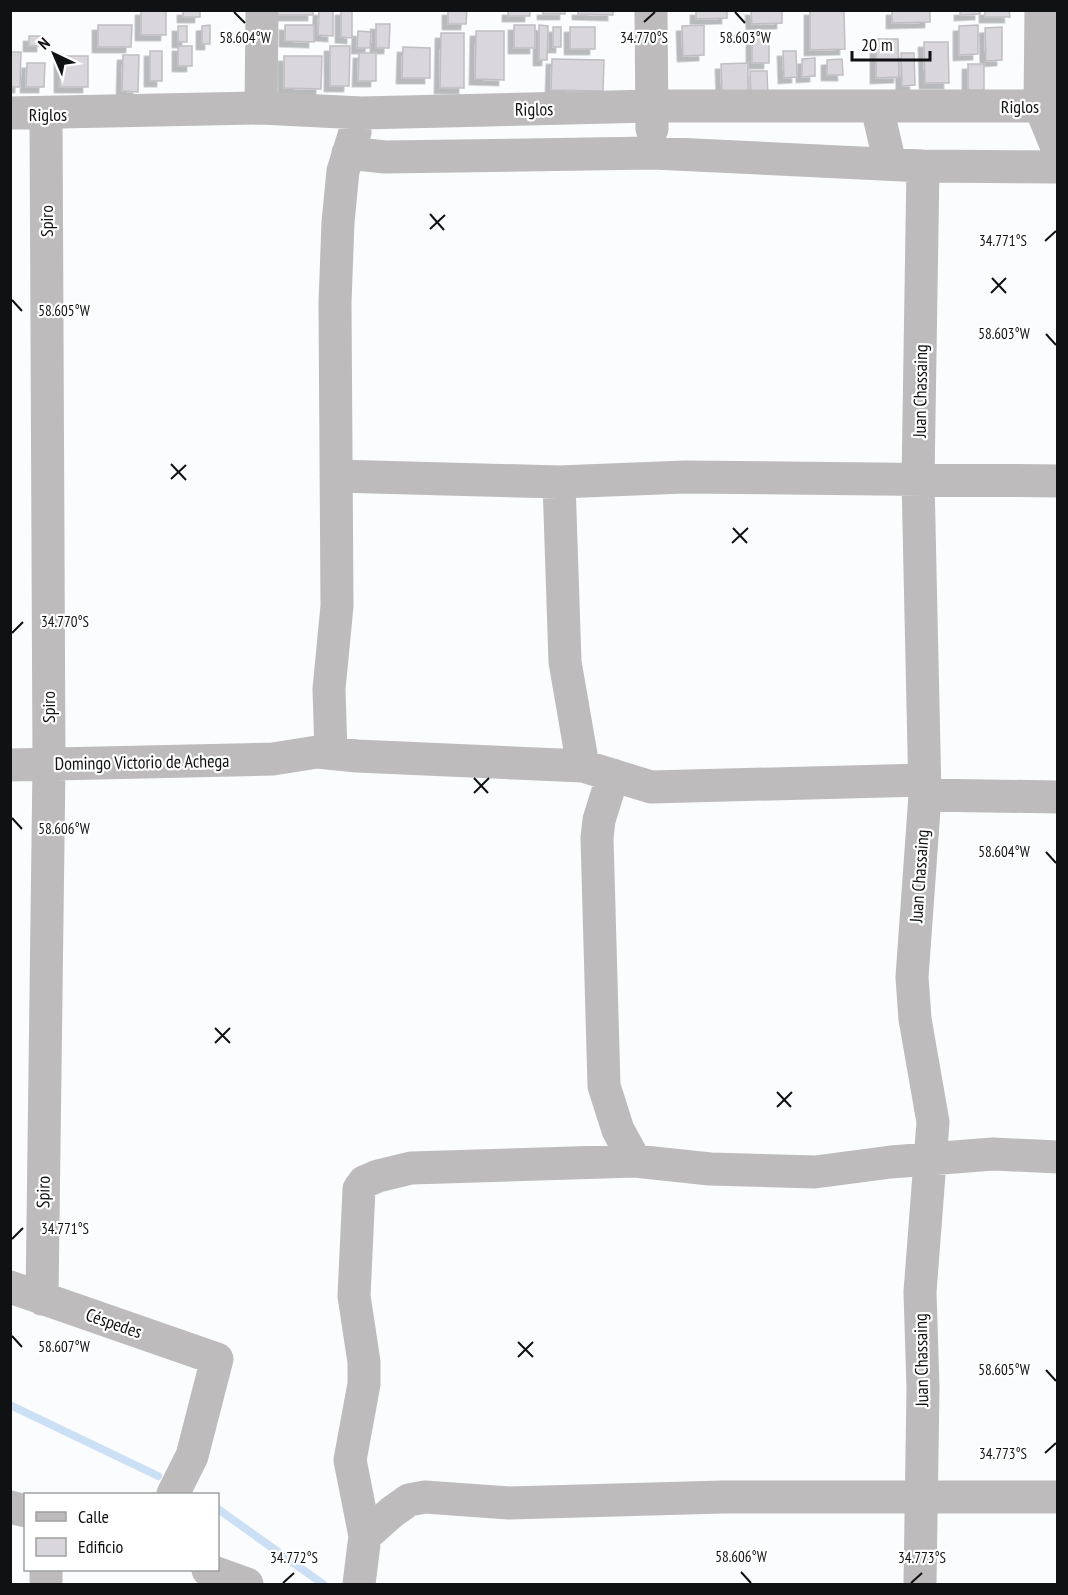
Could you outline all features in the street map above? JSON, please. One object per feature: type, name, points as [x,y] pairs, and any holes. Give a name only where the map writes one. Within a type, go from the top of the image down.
[{"type":"street","points":[[261,108],[262,10]]},
{"type":"street","points":[[651,10],[653,153]]},
{"type":"street","points":[[1041,10],[1049,106],[1058,150]]},
{"type":"street","name":"Riglos","points":[[10,113],[261,108],[361,113],[651,106],[1049,106]]},
{"type":"street","points":[[878,107],[890,164]]},
{"type":"street","points":[[331,753],[329,689],[337,606],[335,303],[338,222],[343,171],[361,113]]},
{"type":"street","name":"Spiro","points":[[42,1299],[49,765],[46,114]]},
{"type":"street","points":[[348,153],[385,157],[653,153],[923,166],[1058,167]]},
{"type":"street","name":"Juan Chassaing","points":[[920,1584],[923,1388],[920,1292],[933,1122],[915,1019],[912,977],[924,788],[918,480],[923,166]]},
{"type":"street","points":[[336,476],[559,482],[685,477],[1058,481]]},
{"type":"street","points":[[559,482],[565,662],[598,770],[597,838],[604,1086],[618,1131],[635,1161]]},
{"type":"street","name":"Domingo Victorio de Achega","points":[[10,765],[273,759],[317,752],[598,770],[651,787],[924,788],[1058,797]]},
{"type":"street","points":[[359,1584],[365,1536],[350,1460],[364,1383],[364,1362],[354,1296],[354,1256],[359,1189],[364,1182],[411,1168],[635,1161],[710,1170],[795,1172],[993,1154],[1058,1157]]},
{"type":"street","name":"Céspedes","points":[[10,1287],[217,1359],[192,1456],[174,1493]]},
{"type":"street","points":[[365,1536],[409,1500],[425,1497],[509,1503],[723,1497],[920,1499],[1058,1497]]},
{"type":"street","points":[[213,1571],[247,1584]]},
{"type":"building","points":[[141,10],[166,10],[166,35],[141,35]]},
{"type":"building","points":[[183,10],[200,10],[200,17],[183,17]]},
{"type":"building","points":[[273,10],[313,10],[313,15],[273,15]]},
{"type":"building","points":[[319,10],[333,11],[333,36],[318,35]]},
{"type":"building","points":[[341,10],[352,10],[352,38],[341,37]]},
{"type":"building","points":[[448,10],[467,10],[466,24],[448,24]]},
{"type":"building","points":[[508,10],[530,10],[530,16],[508,16]]},
{"type":"building","points":[[543,10],[565,10],[565,14],[543,14]]},
{"type":"building","points":[[578,10],[613,10],[613,15],[578,14]]},
{"type":"building","points":[[696,10],[727,10],[727,18],[696,19]]},
{"type":"building","points":[[751,10],[782,10],[782,23],[752,24]]},
{"type":"building","points":[[810,10],[844,10],[845,49],[810,50]]},
{"type":"building","points":[[892,10],[930,10],[930,22],[892,23]]},
{"type":"building","points":[[960,10],[980,10],[980,14],[960,15]]},
{"type":"building","points":[[985,10],[1009,10],[1010,17],[985,17]]},
{"type":"building","points":[[376,24],[390,24],[389,48],[376,48]]},
{"type":"building","points":[[98,25],[132,25],[131,47],[98,47]]},
{"type":"building","points":[[210,25],[210,44],[202,44],[202,26]]},
{"type":"building","points":[[285,25],[314,25],[314,42],[285,41]]},
{"type":"building","points":[[514,25],[535,25],[535,48],[514,48]]},
{"type":"building","points":[[539,25],[548,26],[547,60],[539,60]]},
{"type":"building","points":[[704,25],[704,55],[683,56],[682,26]]},
{"type":"building","points":[[978,25],[978,54],[959,55],[959,26]]},
{"type":"building","points":[[178,26],[187,26],[187,42],[178,42]]},
{"type":"building","points":[[553,27],[561,27],[561,47],[553,47]]},
{"type":"building","points":[[570,27],[595,27],[595,49],[570,49]]},
{"type":"building","points":[[1002,27],[1002,60],[986,61],[985,28]]},
{"type":"building","points":[[358,31],[371,32],[370,48],[357,48]]},
{"type":"building","points":[[476,31],[504,31],[504,80],[475,79]]},
{"type":"building","points":[[441,33],[464,33],[464,88],[440,88]]},
{"type":"building","points":[[769,34],[769,63],[752,63],[752,35]]},
{"type":"building","points":[[29,36],[42,36],[42,46],[29,46]]},
{"type":"building","points":[[876,39],[898,39],[899,77],[876,78]]},
{"type":"building","points":[[924,42],[948,42],[949,83],[925,83]]},
{"type":"building","points":[[178,46],[192,46],[192,66],[178,66]]},
{"type":"building","points":[[330,46],[350,46],[349,86],[330,86]]},
{"type":"building","points":[[403,47],[430,48],[430,78],[402,78]]},
{"type":"building","points":[[150,51],[162,51],[162,81],[150,81]]},
{"type":"building","points":[[783,51],[796,51],[797,77],[784,78]]},
{"type":"building","points":[[10,52],[21,52],[20,87],[10,87]]},
{"type":"building","points":[[359,53],[376,53],[376,81],[358,81]]},
{"type":"building","points":[[901,53],[914,53],[915,85],[902,86]]},
{"type":"building","points":[[123,55],[139,55],[138,92],[122,91]]},
{"type":"building","points":[[60,56],[88,56],[88,87],[60,87]]},
{"type":"building","points":[[284,56],[322,56],[321,89],[284,88]]},
{"type":"building","points":[[815,58],[815,76],[802,77],[802,59]]},
{"type":"building","points":[[552,59],[604,60],[603,91],[551,90]]},
{"type":"building","points":[[842,59],[843,75],[827,75],[827,60]]},
{"type":"building","points":[[27,63],[45,63],[44,87],[26,87]]},
{"type":"building","points":[[748,63],[748,91],[722,92],[721,64]]},
{"type":"building","points":[[968,64],[984,64],[984,90],[968,90]]},
{"type":"building","points":[[750,71],[767,71],[768,97],[751,98]]},
{"type":"waterway","points":[[10,1405],[158,1476]]},
{"type":"waterway","points":[[219,1510],[323,1584]]}]
